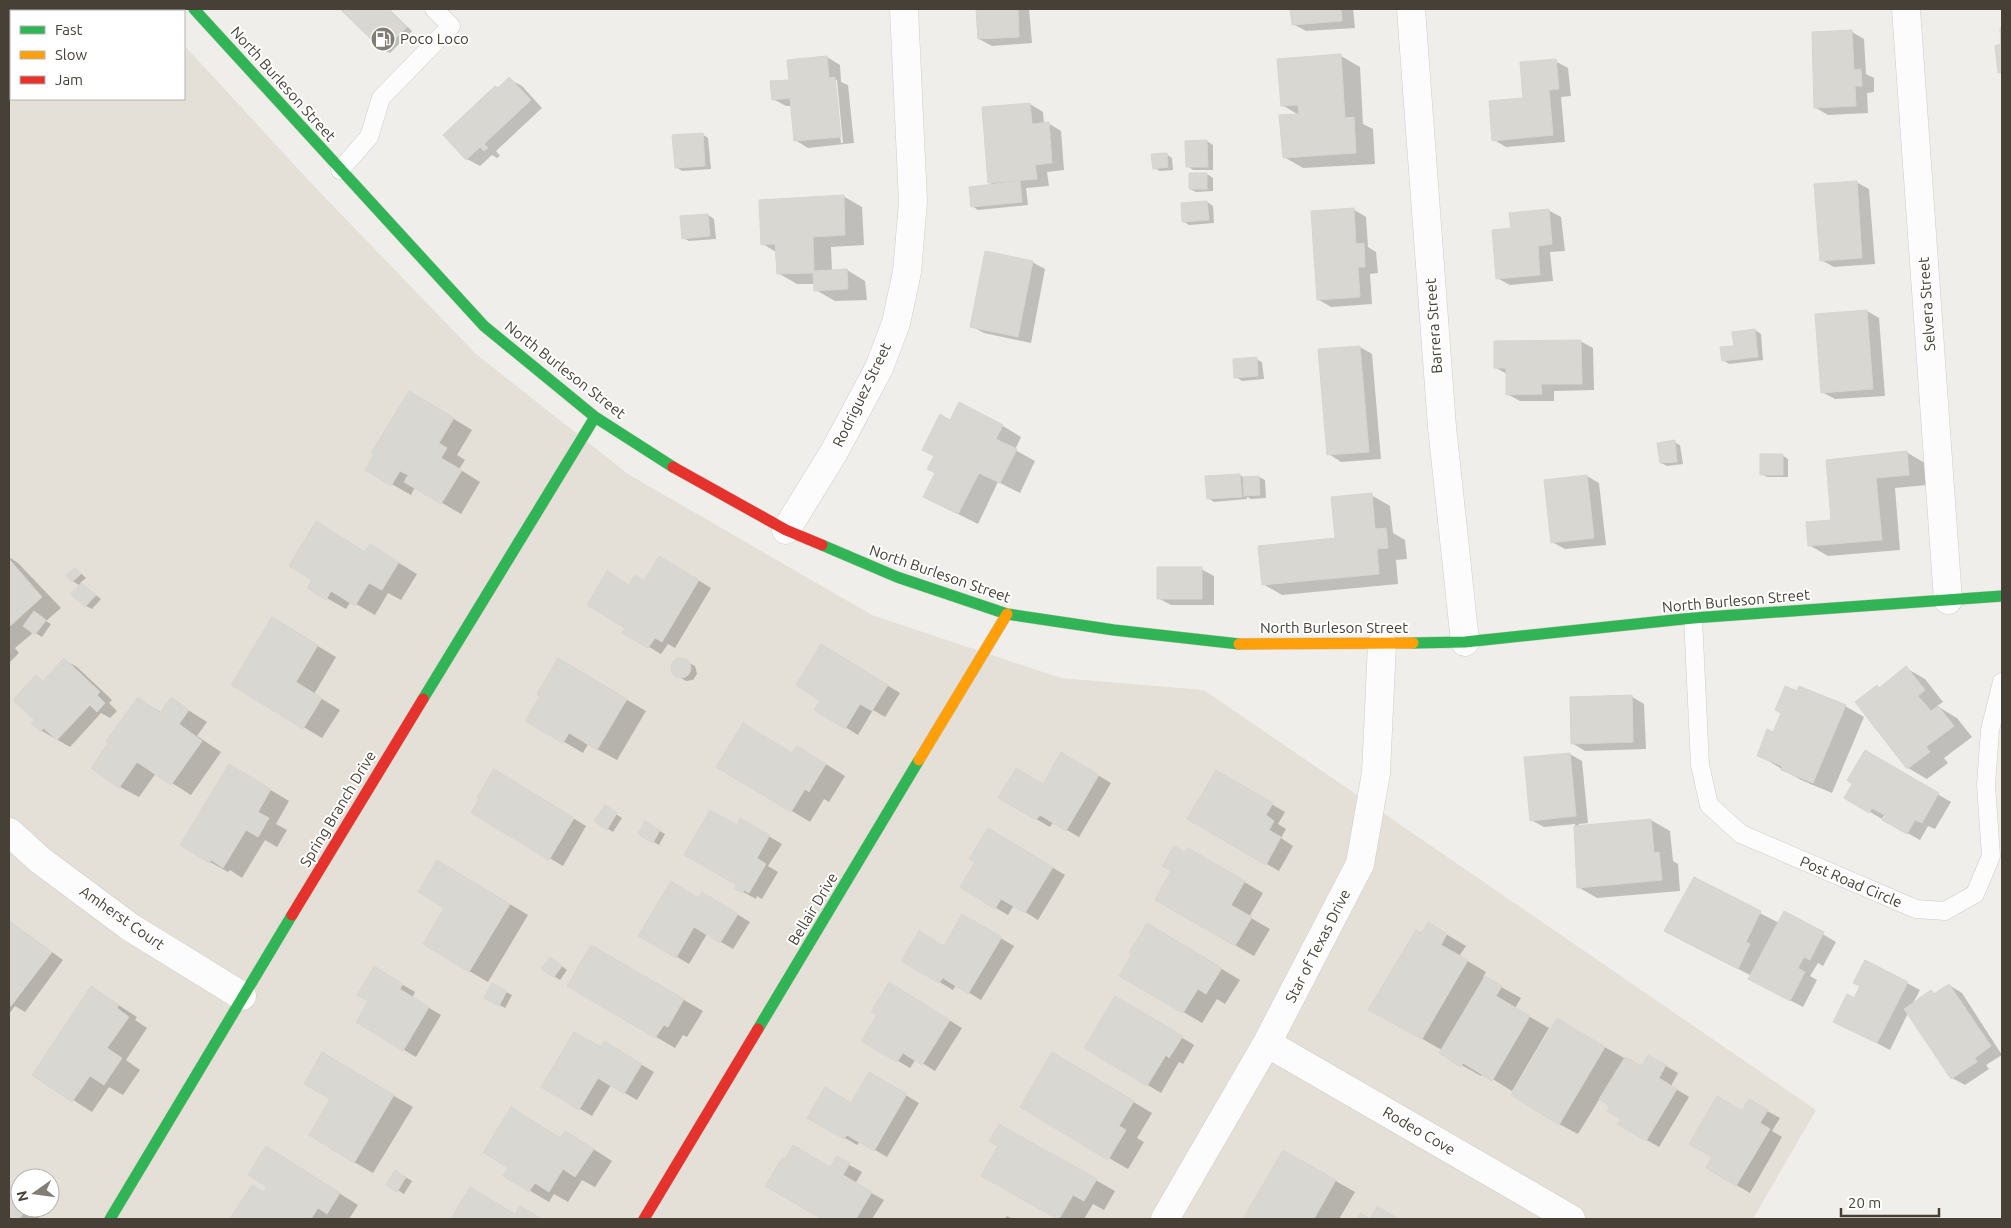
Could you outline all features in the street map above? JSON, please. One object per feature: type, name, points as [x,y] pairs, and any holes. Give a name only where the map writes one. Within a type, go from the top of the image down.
[{"type":"street","name":"North Burleson Street","points":[[194,9],[484,326],[595,417],[688,476],[786,530],[897,577],[1007,614],[1114,630],[1244,644],[1382,644],[1465,642],[1693,618],[2002,596]]},
{"type":"street","name":"Rodriguez Street","points":[[786,530],[834,452],[879,368],[896,323],[907,272],[913,202],[904,9]]},
{"type":"street","name":"Barrera Street","points":[[1411,9],[1442,427],[1465,642]]},
{"type":"street","name":"Selvera Street","points":[[1906,9],[1948,600]]},
{"type":"street","name":"Spring Branch Drive","points":[[110,1219],[242,996],[595,417]]},
{"type":"street","name":"Bellair Drive","points":[[644,1219],[1007,614]]},
{"type":"street","name":"Star of Texas Drive","points":[[1165,1219],[1267,1043],[1360,864],[1376,773],[1382,644]]},
{"type":"street","name":"Amherst Court","points":[[9,832],[40,860],[130,927],[242,996]]},
{"type":"street","name":"Rodeo Cove","points":[[1267,1043],[1571,1219]]},
{"type":"lane","points":[[340,170],[369,137],[381,98],[451,26],[434,9]]},
{"type":"lane","name":"Post Road Circle","points":[[1693,618],[1700,765],[1709,805],[1741,834],[1916,910],[1945,911],[1975,894],[1991,856],[1986,785],[1990,730],[2002,682]]},
{"type":"shaded area","points":[[9,9],[152,10],[10,10],[10,100],[185,100],[185,46],[311,183],[476,354],[628,474],[872,615],[1061,678],[1204,690],[1816,1110],[1753,1219],[9,1219]]},
{"type":"building","name":"Poco Loco","points":[[340,9],[388,9],[407,27],[383,51]]},
{"type":"building","points":[[976,9],[1018,9],[1019,37],[978,39]]},
{"type":"building","points":[[1290,9],[1341,9],[1342,21],[1292,25]]},
{"type":"building","points":[[2000,28],[2002,28],[2002,72],[1998,73],[1995,46],[2001,44]]},
{"type":"building","points":[[1852,30],[1854,70],[1861,69],[1862,86],[1855,86],[1856,106],[1814,108],[1812,32]]},
{"type":"building","points":[[1341,54],[1345,118],[1354,117],[1356,153],[1283,158],[1279,115],[1299,114],[1298,105],[1281,106],[1277,59]]},
{"type":"building","points":[[827,56],[829,78],[835,77],[841,137],[794,141],[790,98],[772,100],[770,81],[789,80],[787,60]]},
{"type":"building","points":[[1556,59],[1559,89],[1549,90],[1553,135],[1492,141],[1489,101],[1523,98],[1520,62]]},
{"type":"building","points":[[509,77],[531,100],[484,144],[488,148],[484,151],[480,147],[466,160],[443,135],[495,86],[498,88]]},
{"type":"building","points":[[1030,103],[1032,124],[1049,122],[1052,163],[1035,165],[1037,179],[988,183],[982,107]]},
{"type":"building","points":[[703,133],[705,166],[675,168],[672,135]]},
{"type":"building","points":[[1207,140],[1208,167],[1186,167],[1185,141]]},
{"type":"building","points":[[1167,153],[1168,167],[1153,169],[1151,154]]},
{"type":"building","points":[[1189,173],[1207,173],[1207,189],[1189,189]]},
{"type":"building","points":[[1020,181],[1022,202],[971,207],[969,187]]},
{"type":"building","points":[[1857,181],[1862,258],[1820,261],[1814,184]]},
{"type":"building","points":[[844,195],[845,235],[813,237],[814,271],[847,269],[848,289],[814,291],[813,273],[777,274],[775,244],[761,245],[759,200]]},
{"type":"building","points":[[1207,201],[1209,220],[1182,222],[1181,203]]},
{"type":"building","points":[[1354,208],[1356,244],[1364,243],[1365,267],[1358,267],[1360,297],[1317,300],[1311,211]]},
{"type":"building","points":[[1549,209],[1552,244],[1538,246],[1540,275],[1496,279],[1492,230],[1511,228],[1509,213]]},
{"type":"building","points":[[708,214],[710,236],[682,239],[680,216]]},
{"type":"building","points":[[985,251],[1033,261],[1018,337],[970,327]]},
{"type":"building","points":[[1867,310],[1873,389],[1821,393],[1815,314]]},
{"type":"building","points":[[1755,329],[1758,357],[1722,361],[1720,347],[1734,346],[1732,332]]},
{"type":"building","points":[[1581,340],[1582,384],[1541,384],[1542,394],[1506,395],[1506,368],[1494,368],[1494,341]]},
{"type":"building","points":[[1360,346],[1369,452],[1327,455],[1318,349]]},
{"type":"building","points":[[1257,357],[1258,376],[1234,378],[1233,359]]},
{"type":"building","points":[[409,391],[454,418],[439,443],[447,448],[441,458],[462,470],[441,504],[404,482],[408,475],[400,471],[391,486],[365,470],[374,455],[371,453]]},
{"type":"building","points":[[959,402],[1003,425],[996,439],[1017,449],[1000,483],[979,473],[958,514],[923,497],[935,473],[927,469],[934,456],[922,450],[940,414],[950,420]]},
{"type":"building","points":[[1675,440],[1677,462],[1660,463],[1657,443]]},
{"type":"building","points":[[1907,451],[1909,475],[1876,478],[1882,540],[1808,546],[1806,522],[1831,520],[1826,460]]},
{"type":"building","points":[[1760,454],[1783,454],[1783,475],[1760,475]]},
{"type":"building","points":[[1240,474],[1242,497],[1207,499],[1205,476]]},
{"type":"building","points":[[1587,475],[1594,538],[1551,543],[1544,480]]},
{"type":"building","points":[[1259,476],[1260,495],[1244,496],[1243,477]]},
{"type":"building","points":[[1372,493],[1375,529],[1386,528],[1388,548],[1377,549],[1379,574],[1262,585],[1258,546],[1335,538],[1331,497]]},
{"type":"building","points":[[316,521],[365,552],[370,544],[399,562],[382,590],[369,583],[355,606],[331,591],[326,600],[307,588],[312,580],[289,566]]},
{"type":"building","points":[[659,556],[699,580],[662,642],[655,638],[648,648],[622,633],[625,628],[587,605],[607,571],[629,585],[635,575],[644,581]]},
{"type":"building","points":[[9,559],[42,597],[9,627]]},
{"type":"building","points":[[1157,567],[1202,567],[1202,599],[1157,599]]},
{"type":"building","points":[[75,568],[81,574],[72,582],[66,575]]},
{"type":"building","points":[[81,583],[96,595],[85,607],[71,594]]},
{"type":"building","points":[[34,611],[46,620],[35,635],[23,626]]},
{"type":"building","points":[[272,617],[318,645],[296,682],[322,698],[303,729],[231,685]]},
{"type":"building","points":[[821,644],[888,685],[872,711],[860,704],[845,729],[814,710],[820,701],[796,685]]},
{"type":"building","points":[[64,658],[100,692],[97,695],[105,703],[97,712],[90,705],[57,740],[43,728],[41,732],[31,723],[35,720],[13,700],[36,675],[43,681]]},
{"type":"building","points":[[558,658],[627,699],[597,750],[569,733],[563,743],[525,721],[540,696],[537,694]]},
{"type":"building","points":[[681,658],[688,661],[691,668],[688,675],[681,678],[674,675],[671,668],[674,661]]},
{"type":"building","points":[[1906,666],[1925,690],[1918,696],[1931,711],[1938,706],[1954,726],[1926,747],[1930,752],[1907,769],[1855,702],[1877,685],[1879,688]]},
{"type":"building","points":[[1785,686],[1797,691],[1799,686],[1846,705],[1813,783],[1781,770],[1782,766],[1757,756],[1767,729],[1773,732],[1781,713],[1775,710]]},
{"type":"building","points":[[1632,695],[1633,742],[1571,744],[1570,697]]},
{"type":"building","points":[[138,697],[160,713],[171,697],[189,710],[179,724],[202,741],[171,785],[137,762],[119,788],[91,768],[108,743],[106,741]]},
{"type":"building","points":[[743,723],[792,753],[797,746],[826,764],[809,792],[805,789],[791,812],[716,767]]},
{"type":"building","points":[[1865,750],[1939,793],[1922,823],[1915,820],[1907,834],[1882,820],[1886,816],[1872,808],[1869,813],[1844,798],[1852,784],[1847,780]]},
{"type":"building","points":[[1061,752],[1099,775],[1066,831],[1040,815],[1036,820],[998,798],[1016,768],[1043,784]]},
{"type":"building","points":[[1570,753],[1576,816],[1530,821],[1524,757]]},
{"type":"building","points":[[229,764],[271,789],[258,812],[269,818],[258,837],[246,830],[223,868],[211,860],[209,863],[180,845]]},
{"type":"building","points":[[494,769],[574,818],[549,860],[471,813],[479,799],[477,797]]},
{"type":"building","points":[[1216,770],[1273,803],[1266,815],[1274,821],[1269,830],[1281,837],[1266,865],[1187,819]]},
{"type":"building","points":[[605,805],[617,813],[607,830],[594,821]]},
{"type":"building","points":[[710,810],[737,825],[740,818],[770,835],[757,858],[766,864],[749,893],[744,890],[743,893],[734,888],[737,885],[684,855]]},
{"type":"building","points":[[1651,819],[1654,853],[1659,852],[1662,880],[1577,888],[1574,826]]},
{"type":"building","points":[[645,821],[660,830],[653,843],[638,834]]},
{"type":"building","points":[[988,828],[1053,867],[1025,913],[1001,899],[995,909],[960,887],[975,862],[969,859]]},
{"type":"building","points":[[1174,846],[1185,852],[1188,848],[1245,881],[1231,905],[1252,917],[1235,946],[1155,900],[1171,871],[1162,866]]},
{"type":"building","points":[[437,860],[510,904],[469,972],[423,944],[444,908],[418,892]]},
{"type":"building","points":[[1694,877],[1761,911],[1746,942],[1750,944],[1738,969],[1664,931]]},
{"type":"building","points":[[671,881],[698,898],[702,892],[738,914],[720,943],[694,927],[676,958],[638,936]]},
{"type":"building","points":[[1784,911],[1824,932],[1810,960],[1804,957],[1798,968],[1805,972],[1790,1001],[1748,979]]},
{"type":"building","points":[[962,914],[1002,937],[968,994],[943,978],[939,983],[901,961],[919,931],[944,946]]},
{"type":"building","points":[[9,921],[52,952],[11,1006],[9,1004]]},
{"type":"building","points":[[1428,922],[1447,934],[1441,945],[1468,960],[1422,1039],[1368,1010],[1416,930],[1422,933]]},
{"type":"building","points":[[1147,923],[1222,968],[1206,994],[1198,989],[1183,1013],[1119,976],[1132,954],[1129,953]]},
{"type":"building","points":[[591,945],[684,999],[668,1027],[664,1025],[655,1038],[567,986]]},
{"type":"building","points":[[550,957],[562,966],[554,977],[541,969]]},
{"type":"building","points":[[1865,960],[1908,982],[1877,1043],[1833,1022],[1847,994],[1854,998],[1860,986],[1853,983]]},
{"type":"building","points":[[374,966],[403,984],[400,989],[429,1007],[403,1051],[356,1022],[368,1001],[357,995]]},
{"type":"building","points":[[1485,976],[1502,986],[1496,996],[1530,1016],[1492,1081],[1463,1063],[1461,1067],[1439,1053]]},
{"type":"building","points":[[889,982],[950,1020],[922,1065],[903,1053],[897,1062],[861,1041],[877,1015],[871,1012]]},
{"type":"building","points":[[492,983],[507,991],[499,1006],[484,998]]},
{"type":"building","points":[[1949,984],[1991,1046],[1975,1058],[1977,1062],[1951,1079],[1904,1009],[1931,990],[1934,994]]},
{"type":"building","points":[[91,986],[119,1005],[117,1008],[129,1017],[107,1048],[122,1058],[104,1085],[90,1076],[72,1102],[32,1075]]},
{"type":"building","points":[[1115,996],[1183,1036],[1169,1058],[1166,1055],[1147,1086],[1084,1048]]},
{"type":"building","points":[[1557,1018],[1605,1047],[1559,1125],[1511,1095]]},
{"type":"building","points":[[574,1032],[601,1047],[604,1041],[642,1064],[624,1094],[598,1078],[579,1110],[541,1087]]},
{"type":"building","points":[[322,1052],[394,1095],[354,1163],[309,1135],[330,1099],[304,1084]]},
{"type":"building","points":[[1052,1052],[1134,1101],[1119,1126],[1126,1130],[1108,1160],[1020,1107]]},
{"type":"building","points":[[1648,1055],[1666,1065],[1659,1078],[1677,1089],[1646,1141],[1617,1124],[1621,1119],[1607,1111],[1610,1106],[1599,1099],[1625,1057],[1642,1066]]},
{"type":"building","points":[[869,1072],[907,1094],[874,1151],[847,1135],[844,1139],[807,1118],[825,1087],[851,1103]]},
{"type":"building","points":[[1717,1096],[1742,1111],[1749,1099],[1768,1110],[1760,1123],[1770,1129],[1736,1186],[1706,1168],[1712,1157],[1689,1144]]},
{"type":"building","points":[[511,1107],[560,1138],[565,1131],[594,1149],[575,1177],[563,1169],[549,1192],[535,1183],[529,1192],[503,1176],[508,1168],[483,1152]]},
{"type":"building","points":[[999,1124],[1097,1179],[1084,1201],[1073,1195],[1059,1219],[1057,1219],[981,1176],[998,1146],[989,1141]]},
{"type":"building","points":[[793,1145],[830,1167],[837,1156],[850,1163],[843,1175],[872,1192],[856,1219],[822,1219],[765,1186],[782,1158],[785,1159]]},
{"type":"building","points":[[266,1146],[340,1193],[327,1214],[318,1208],[311,1219],[234,1219],[231,1217],[252,1185],[263,1192],[267,1187],[248,1175]]},
{"type":"building","points":[[1283,1150],[1336,1180],[1314,1219],[1243,1219]]},
{"type":"building","points":[[395,1170],[406,1177],[397,1192],[386,1185]]},
{"type":"building","points":[[9,1185],[10,1218],[20,1218],[9,1219]]},
{"type":"building","points":[[470,1187],[515,1214],[520,1206],[542,1219],[451,1219]]},
{"type":"building","points":[[1377,1206],[1399,1219],[1370,1219]]},
{"type":"building","points":[[1361,1213],[1370,1219],[1357,1219]]},
{"type":"traffic: fast","points":[[194,9],[484,326],[595,417],[673,467]]},
{"type":"traffic: fast","points":[[423,699],[595,417]]},
{"type":"traffic: fast","points":[[822,545],[897,577],[1007,614],[1114,630],[1239,644]]},
{"type":"traffic: fast","points":[[1413,643],[1465,642],[1693,618],[2002,596]]},
{"type":"traffic: fast","points":[[758,1029],[919,760]]},
{"type":"traffic: fast","points":[[110,1219],[292,915]]},
{"type":"traffic: slow","points":[[919,760],[1007,614]]},
{"type":"traffic: slow","points":[[1239,644],[1413,643]]},
{"type":"traffic: jam","points":[[673,467],[786,530],[822,545]]},
{"type":"traffic: jam","points":[[292,915],[423,699]]},
{"type":"traffic: jam","points":[[644,1219],[758,1029]]},
{"type":"place","name":"Poco Loco","points":[[383,39]]}]
